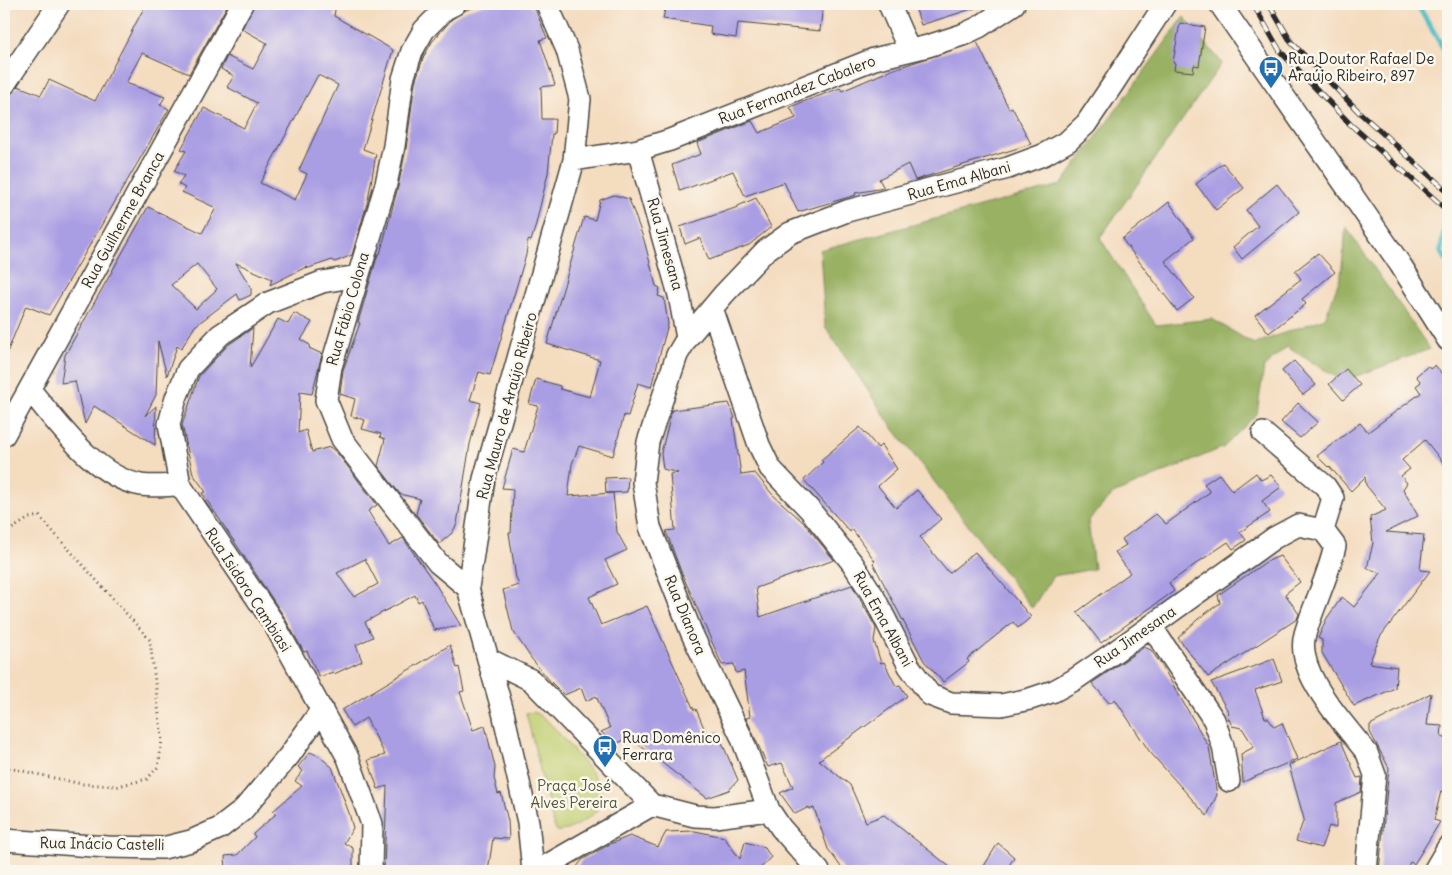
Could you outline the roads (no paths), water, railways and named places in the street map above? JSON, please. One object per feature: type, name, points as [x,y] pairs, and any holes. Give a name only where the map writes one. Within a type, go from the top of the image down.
[{"type":"street","points":[[4,85],[59,4]]},
{"type":"street","name":"Rua Guilherme Branca","points":[[4,435],[242,4]]},
{"type":"street","name":"Rua Fábio Colona","points":[[455,4],[445,9],[424,30],[412,51],[403,78],[394,146],[386,184],[331,367],[326,400],[333,423],[342,439],[438,563],[468,588]]},
{"type":"street","name":"Rua Mauro de Araújo Ribeiro","points":[[533,871],[528,822],[503,712],[468,588],[484,479],[574,160],[580,99],[567,50],[547,4]]},
{"type":"street","points":[[889,4],[909,50]]},
{"type":"street","name":"Rua Fernandez Cabalero","points":[[574,160],[638,150],[874,59],[928,46],[979,27],[1014,4]]},
{"type":"street","name":"Rua Ema Albani","points":[[687,338],[765,251],[790,233],[847,211],[1008,168],[1044,155],[1068,141],[1086,124],[1165,4]]},
{"type":"street","points":[[1220,4],[1400,264],[1448,340]]},
{"type":"street","name":"Rua Jimesana","points":[[638,150],[679,295],[687,338]]},
{"type":"street","points":[[30,390],[96,464],[116,477],[142,485],[180,485],[169,424],[176,398],[188,369],[220,335],[268,304],[322,282],[358,276]]},
{"type":"street","name":"Rua Ema Albani","points":[[712,308],[759,444],[770,468],[810,510],[853,564],[874,596],[909,666],[930,695]]},
{"type":"street","name":"Rua Dianora","points":[[687,338],[670,374],[648,442],[643,482],[650,527],[692,634],[741,736],[768,810],[781,828],[819,871]]},
{"type":"street","points":[[1263,433],[1325,486],[1333,498],[1323,530],[1335,546],[1329,573],[1304,636],[1304,661],[1314,683],[1372,764],[1375,775],[1366,871]]},
{"type":"street","name":"Rua Isidoro Cambiasi","points":[[180,485],[273,622],[348,758],[372,824],[371,871]]},
{"type":"street","name":"Rua Jimesana","points":[[930,695],[951,703],[972,705],[1001,705],[1030,699],[1074,680],[1274,538],[1298,525],[1323,530]]},
{"type":"street","points":[[1151,626],[1214,720],[1223,746],[1229,782]]},
{"type":"street","points":[[488,659],[531,680],[652,805],[695,816],[715,816],[768,810]]},
{"type":"street","name":"Rua Inácio Castelli","points":[[4,840],[108,847],[163,848],[190,841],[220,828],[242,811],[288,756],[322,709]]},
{"type":"street","points":[[537,871],[652,805]]},
{"type":"street","points":[[1434,871],[1448,847]]},
{"type":"waterway","points":[[1417,4],[1448,56]]},
{"type":"waterway","points":[[1448,198],[1441,252],[1448,263]]},
{"type":"railway","points":[[1253,4],[1280,51],[1350,124],[1448,211]]},
{"type":"railway","points":[[1269,4],[1291,42],[1360,113],[1448,192]]},
{"type":"place","name":"Rua Doutor Rafael De Araújo Ribeiro, 897","points":[[1271,89]]},
{"type":"place","name":"Rua Domênico Ferrara","points":[[605,768]]},
{"type":"park label","name":"Praça José Alves Pereira","points":[[574,794]]}]
